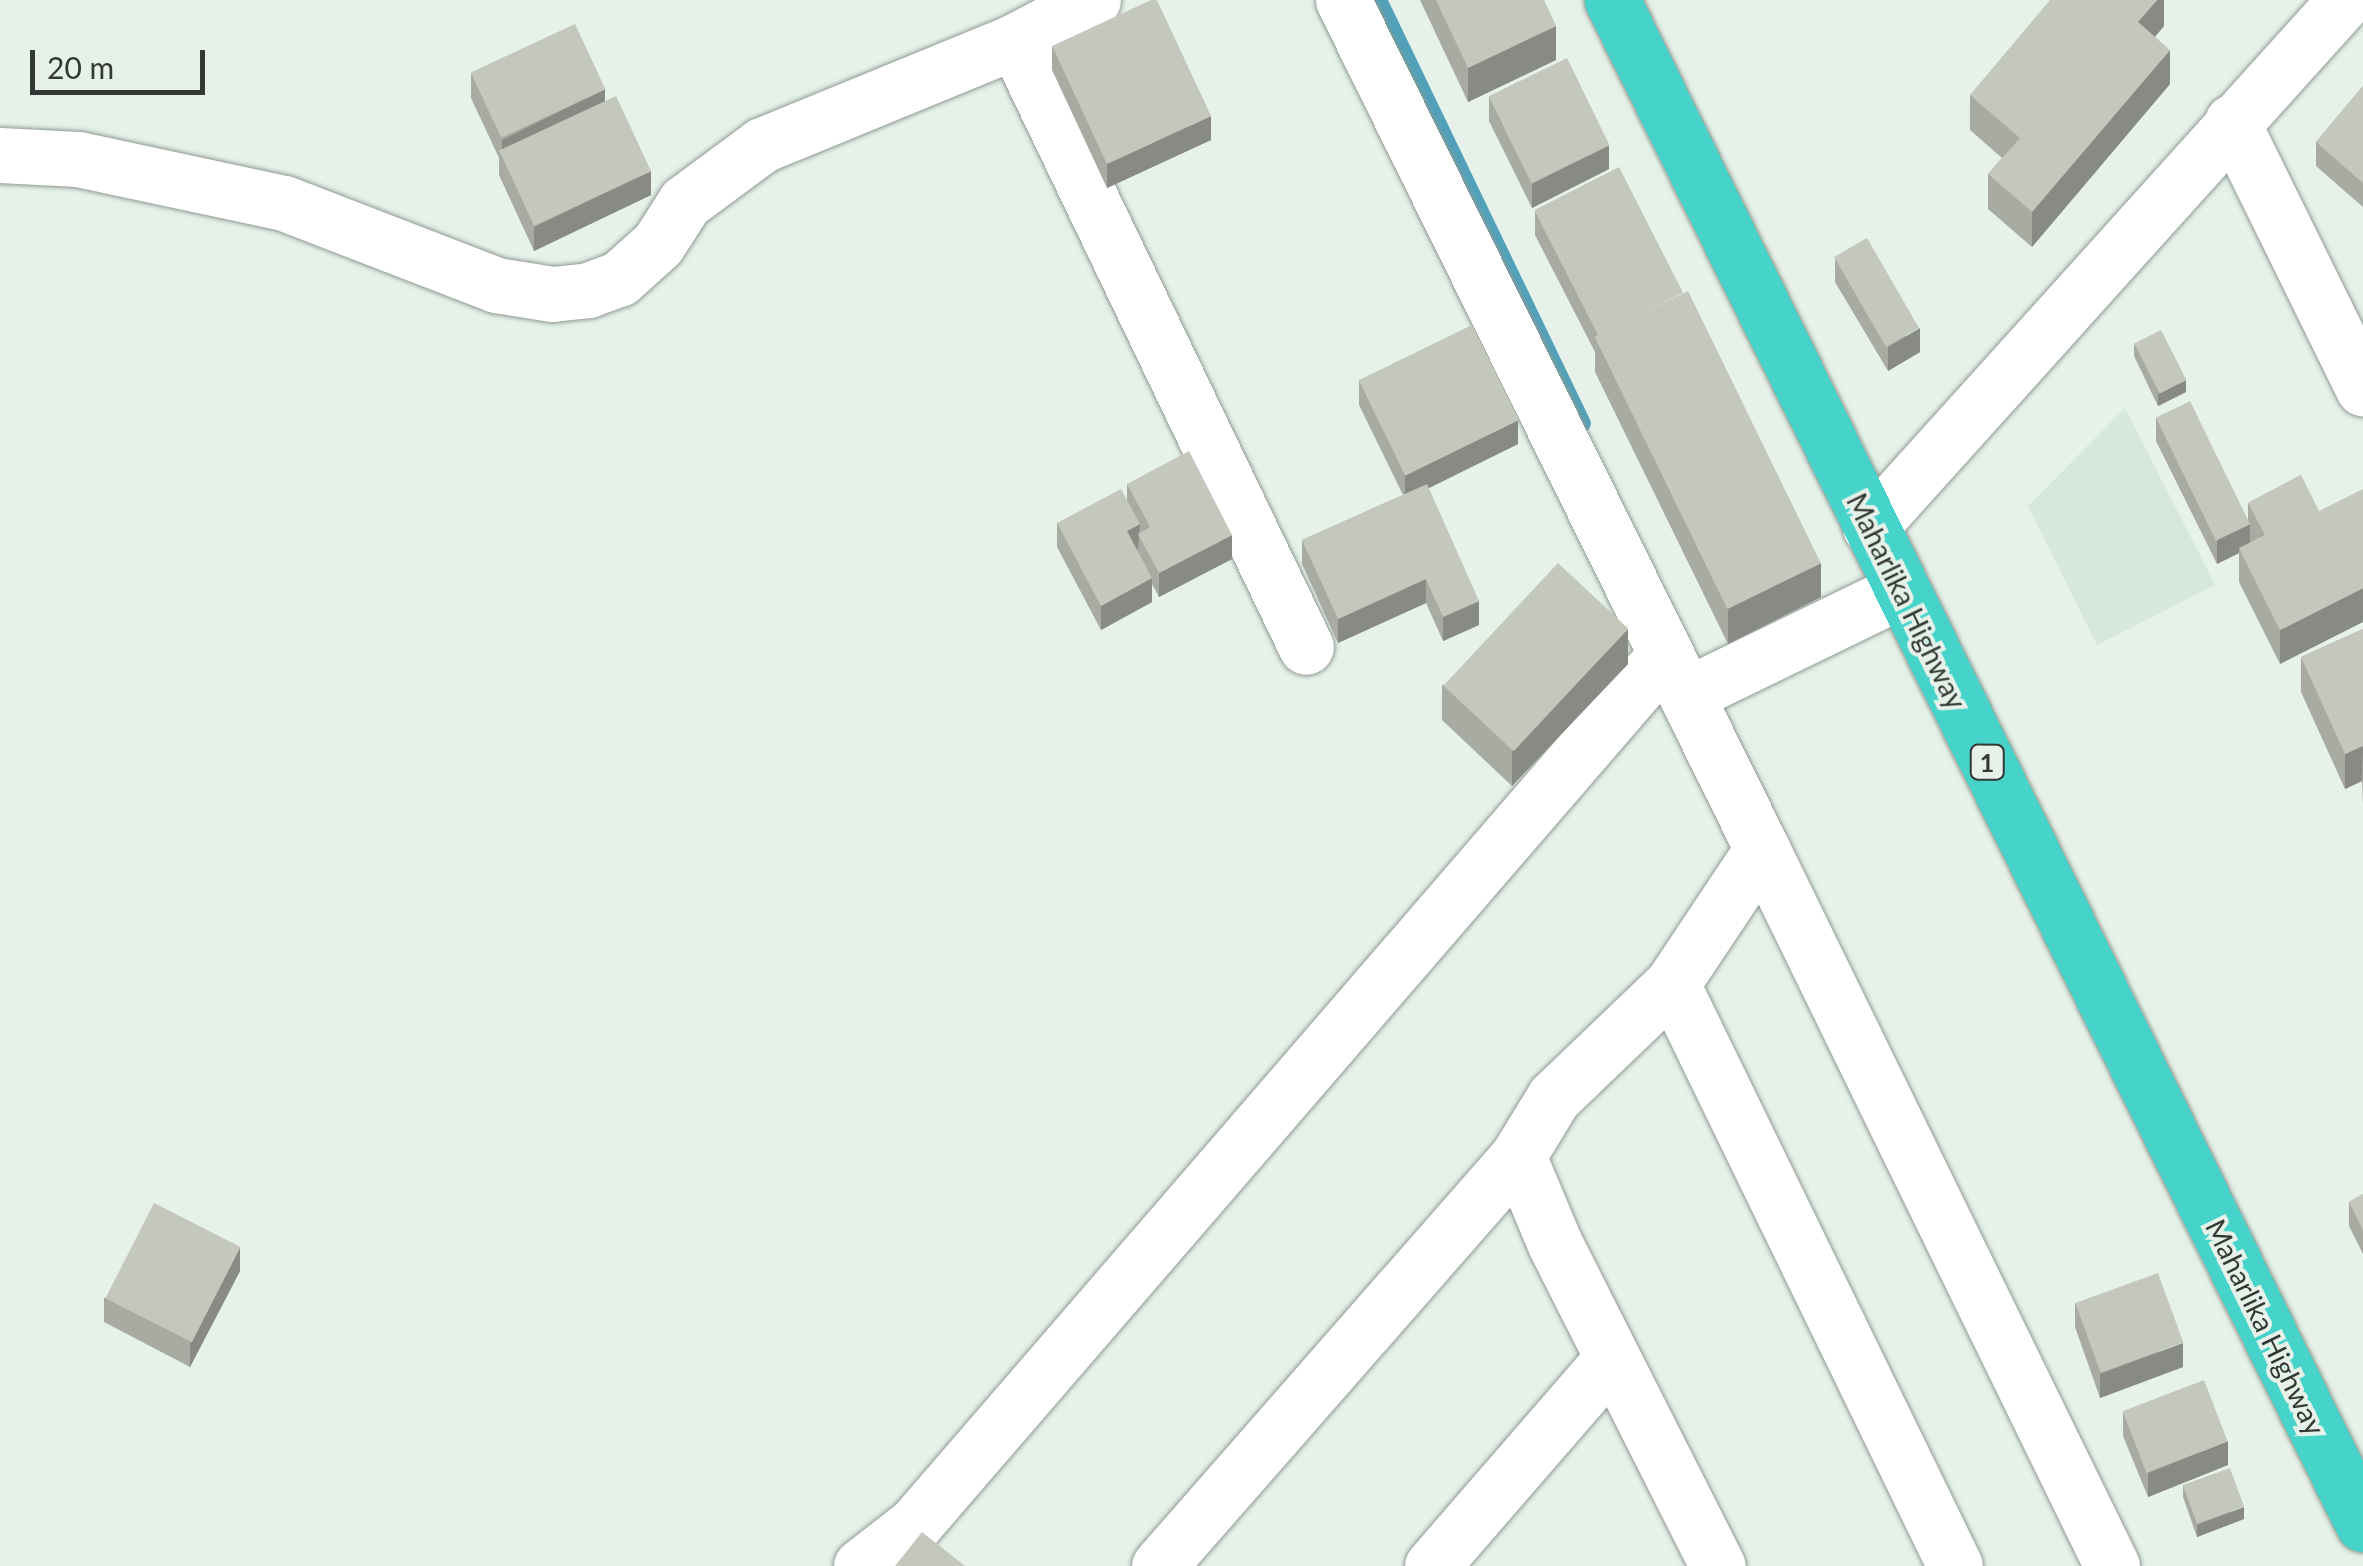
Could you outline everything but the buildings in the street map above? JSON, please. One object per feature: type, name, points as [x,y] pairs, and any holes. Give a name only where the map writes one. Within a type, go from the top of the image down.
[{"type":"highway","name":"Maharlika Highway","points":[[1612,0],[2363,1524]]},
{"type":"street","points":[[0,155],[78,160],[284,203],[496,284],[552,294],[588,290],[619,279],[658,244],[685,202],[762,145],[1015,41],[1093,0]]},
{"type":"street","points":[[1343,0],[2112,1566]]},
{"type":"street","points":[[1870,527],[2344,0]]},
{"type":"street","points":[[1015,41],[1306,647]]},
{"type":"street","points":[[2232,122],[2363,388]]},
{"type":"street","points":[[861,1566],[915,1524],[1677,674],[1902,590]]},
{"type":"street","points":[[1159,1566],[1518,1156],[1554,1096],[1672,984],[1762,849]]},
{"type":"street","points":[[1672,984],[1955,1566]]},
{"type":"street","points":[[1518,1156],[1698,1555]]},
{"type":"street","points":[[1432,1566],[1612,1358]]},
{"type":"shaded area","points":[[2125,408],[2215,585],[2097,645],[2028,506]]},
{"type":"waterway","points":[[1378,0],[1582,423]]}]
